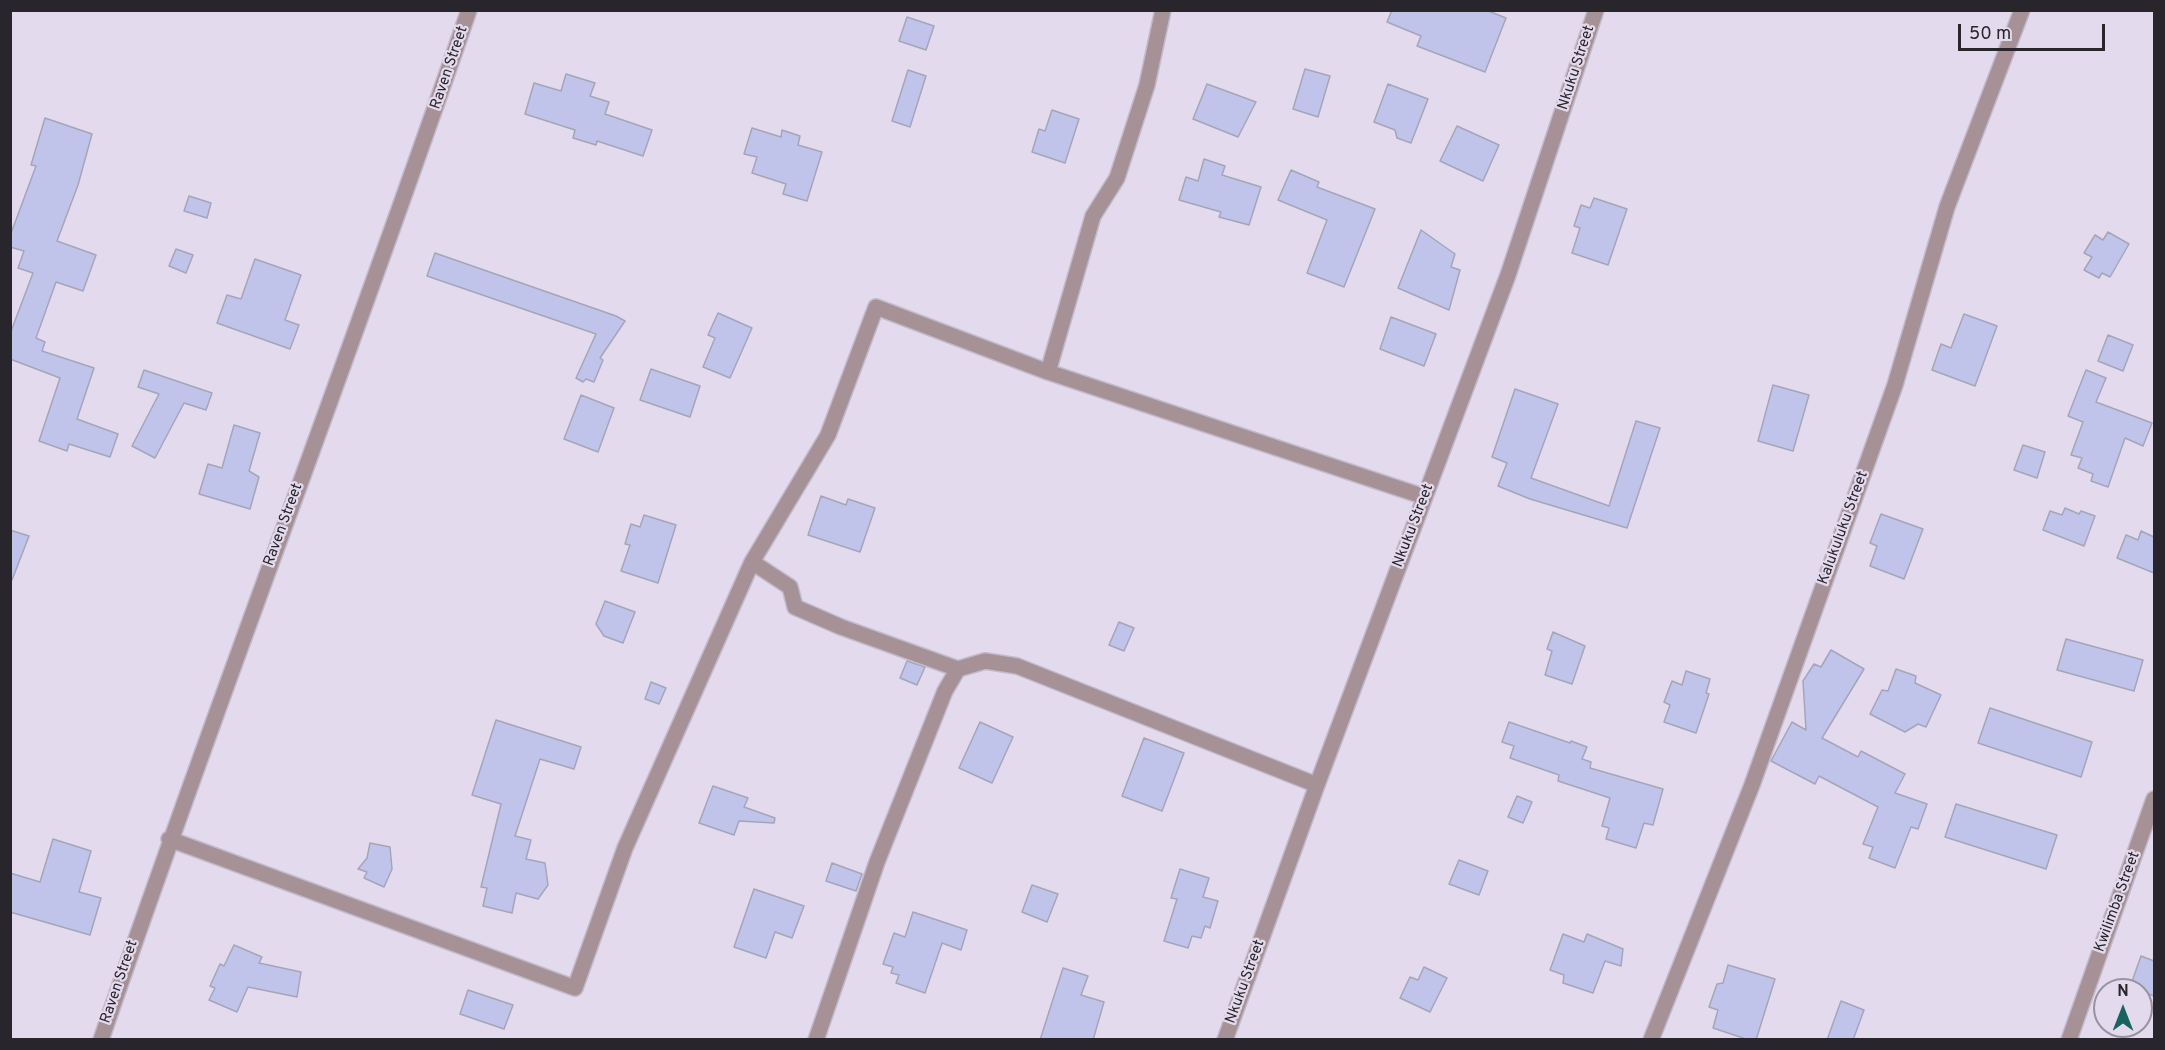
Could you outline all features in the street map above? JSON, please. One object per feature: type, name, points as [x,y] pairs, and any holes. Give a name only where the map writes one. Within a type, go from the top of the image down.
[{"type":"street","name":"Raven Street","points":[[101,1040],[169,839],[420,155],[469,10]]},
{"type":"street","points":[[1048,372],[1093,216],[1117,178],[1147,85],[1163,10]]},
{"type":"street","name":"Nkuku Street","points":[[1225,1040],[1317,785],[1508,275],[1596,10]]},
{"type":"street","name":"Kalukuluku Street","points":[[1651,1040],[1752,785],[1895,385],[1947,207],[2022,10]]},
{"type":"street","points":[[169,839],[575,988],[625,848],[752,562],[828,435],[876,307],[1048,372],[1425,497]]},
{"type":"street","points":[[752,562],[790,587],[795,608],[841,627],[958,669],[985,661],[1017,666],[1317,785]]},
{"type":"street","points":[[816,1040],[878,862],[945,692],[958,669]]},
{"type":"street","name":"Kwilimba Street","points":[[2069,1040],[2154,799]]},
{"type":"building","points":[[1392,10],[1486,10],[1506,18],[1485,72],[1417,46],[1421,36],[1387,22]]},
{"type":"building","points":[[907,17],[934,26],[926,50],[899,41]]},
{"type":"building","points":[[1305,69],[1330,76],[1318,117],[1293,109]]},
{"type":"building","points":[[908,70],[926,76],[910,127],[892,121]]},
{"type":"building","points":[[566,74],[595,83],[590,96],[609,102],[605,114],[652,130],[643,156],[597,141],[596,145],[573,138],[575,130],[525,114],[534,83],[561,91]]},
{"type":"building","points":[[1207,84],[1256,102],[1238,137],[1193,119]]},
{"type":"building","points":[[1388,84],[1428,99],[1411,143],[1397,138],[1395,130],[1374,122]]},
{"type":"building","points":[[1052,110],[1079,119],[1065,163],[1032,152],[1039,129],[1045,131]]},
{"type":"building","points":[[45,118],[92,134],[78,185],[57,241],[96,255],[83,291],[56,282],[36,338],[45,342],[42,351],[94,368],[77,419],[118,434],[110,457],[69,444],[67,451],[39,441],[60,378],[10,359],[10,334],[33,273],[18,268],[24,251],[10,247],[10,236],[36,166],[31,165]]},
{"type":"building","points":[[1457,126],[1499,145],[1483,181],[1440,161]]},
{"type":"building","points":[[752,128],[781,137],[782,130],[800,136],[798,145],[822,152],[807,201],[783,194],[786,184],[752,173],[757,157],[744,154]]},
{"type":"building","points":[[1204,159],[1225,166],[1222,175],[1261,187],[1249,225],[1219,217],[1221,212],[1179,200],[1186,177],[1198,181]]},
{"type":"building","points":[[1291,170],[1319,182],[1317,187],[1375,209],[1344,287],[1307,273],[1327,220],[1278,200]]},
{"type":"building","points":[[189,196],[211,203],[207,218],[184,211]]},
{"type":"building","points":[[1594,198],[1627,209],[1608,265],[1572,253],[1580,228],[1574,226],[1581,205],[1590,208]]},
{"type":"building","points":[[1421,230],[1455,254],[1451,267],[1460,270],[1449,310],[1398,288]]},
{"type":"building","points":[[2108,232],[2129,244],[2110,277],[2102,273],[2099,278],[2084,270],[2092,257],[2084,253],[2095,235],[2103,240]]},
{"type":"building","points":[[176,249],[193,255],[186,273],[169,266]]},
{"type":"building","points":[[435,253],[625,321],[600,358],[603,360],[594,382],[586,379],[583,382],[576,378],[596,334],[427,276]]},
{"type":"building","points":[[255,259],[301,275],[285,320],[299,325],[290,349],[217,323],[227,295],[241,299]]},
{"type":"building","points":[[718,313],[752,328],[730,378],[703,367],[715,338],[708,335]]},
{"type":"building","points":[[1964,314],[1997,326],[1975,386],[1932,370],[1941,344],[1951,348]]},
{"type":"building","points":[[1391,317],[1436,334],[1424,366],[1380,349]]},
{"type":"building","points":[[2108,335],[2133,345],[2123,371],[2098,361]]},
{"type":"building","points":[[651,369],[700,386],[690,417],[640,400]]},
{"type":"building","points":[[144,370],[212,393],[206,410],[184,403],[155,458],[132,446],[159,394],[138,387]]},
{"type":"building","points":[[2086,370],[2106,378],[2096,402],[2152,423],[2143,446],[2125,438],[2108,487],[2091,481],[2093,474],[2078,468],[2082,458],[2071,455],[2083,422],[2068,416]]},
{"type":"building","points":[[1773,385],[1809,395],[1793,451],[1758,441]]},
{"type":"building","points":[[1515,389],[1558,404],[1531,478],[1609,506],[1636,421],[1660,428],[1627,528],[1530,499],[1498,486],[1507,463],[1492,457]]},
{"type":"building","points":[[581,395],[614,408],[598,452],[564,439]]},
{"type":"building","points":[[234,425],[260,433],[249,471],[259,477],[250,509],[199,494],[208,464],[222,468]]},
{"type":"building","points":[[2023,445],[2045,452],[2037,478],[2014,470]]},
{"type":"building","points":[[821,496],[846,505],[848,499],[875,508],[860,552],[808,535]]},
{"type":"building","points":[[2065,508],[2079,514],[2081,511],[2095,516],[2084,546],[2043,530],[2050,511],[2062,515]]},
{"type":"building","points":[[1881,514],[1923,529],[1904,579],[1870,566],[1877,546],[1870,543]]},
{"type":"building","points":[[644,515],[676,525],[658,583],[621,571],[630,545],[625,544],[631,524],[640,527]]},
{"type":"building","points":[[10,530],[29,536],[12,580],[10,580]]},
{"type":"building","points":[[2141,531],[2154,537],[2154,573],[2117,558],[2126,535],[2138,540]]},
{"type":"building","points":[[605,601],[635,612],[623,643],[604,636],[596,624]]},
{"type":"building","points":[[1119,622],[1134,628],[1124,651],[1109,645]]},
{"type":"building","points":[[1553,632],[1585,646],[1572,684],[1545,675],[1552,651],[1547,649]]},
{"type":"building","points":[[2066,639],[2143,660],[2134,691],[2057,670]]},
{"type":"building","points":[[1831,650],[1864,669],[1822,738],[1858,757],[1861,751],[1905,774],[1895,793],[1927,804],[1918,829],[1911,827],[1895,868],[1869,858],[1873,847],[1863,844],[1878,807],[1819,776],[1815,784],[1771,761],[1792,722],[1806,730],[1803,681],[1814,664],[1821,667]]},
{"type":"building","points":[[907,661],[925,667],[917,685],[900,678]]},
{"type":"building","points":[[1896,669],[1916,676],[1915,683],[1941,695],[1926,727],[1918,724],[1905,732],[1870,714],[1882,690],[1888,691]]},
{"type":"building","points":[[1686,671],[1710,679],[1706,693],[1709,694],[1696,733],[1664,722],[1670,705],[1664,702],[1672,681],[1682,685]]},
{"type":"building","points":[[651,682],[666,688],[659,704],[645,699]]},
{"type":"building","points":[[1990,708],[2092,742],[2081,777],[1978,743]]},
{"type":"building","points":[[496,720],[581,747],[574,769],[540,759],[515,836],[531,840],[526,859],[545,863],[548,885],[538,899],[516,893],[512,913],[483,906],[487,888],[481,887],[501,804],[472,795]]},
{"type":"building","points":[[980,722],[1013,737],[992,783],[959,768]]},
{"type":"building","points":[[1509,722],[1587,747],[1582,759],[1591,762],[1590,768],[1663,789],[1653,825],[1644,823],[1636,848],[1606,839],[1609,828],[1602,826],[1610,798],[1558,781],[1559,775],[1510,758],[1514,746],[1502,742]]},
{"type":"building","points":[[1144,738],[1184,753],[1162,811],[1122,796]]},
{"type":"building","points":[[713,786],[748,798],[744,807],[775,818],[774,823],[739,821],[734,835],[699,823]]},
{"type":"building","points":[[1517,796],[1532,802],[1523,823],[1508,817]]},
{"type":"building","points":[[1956,804],[2057,835],[2046,869],[1945,837]]},
{"type":"building","points":[[53,839],[91,851],[79,892],[101,898],[90,935],[10,912],[10,873],[40,882]]},
{"type":"building","points":[[370,843],[390,847],[392,869],[384,887],[364,878],[367,872],[358,869],[367,858]]},
{"type":"building","points":[[1459,860],[1488,871],[1479,895],[1449,884]]},
{"type":"building","points":[[832,863],[862,874],[856,891],[826,881]]},
{"type":"building","points":[[1180,869],[1209,878],[1203,897],[1218,901],[1210,928],[1205,926],[1201,938],[1192,936],[1188,948],[1164,941],[1177,899],[1171,898]]},
{"type":"building","points":[[1032,885],[1058,894],[1047,922],[1022,912]]},
{"type":"building","points":[[754,889],[804,906],[792,938],[775,932],[766,958],[734,947]]},
{"type":"building","points":[[913,912],[967,930],[961,950],[942,943],[925,993],[896,983],[899,975],[891,973],[893,967],[883,964],[894,933],[905,937]]},
{"type":"building","points":[[1563,934],[1584,942],[1587,934],[1623,949],[1621,966],[1605,961],[1593,993],[1563,983],[1564,975],[1550,970]]},
{"type":"building","points":[[234,945],[262,957],[259,963],[301,972],[297,997],[248,987],[237,1012],[209,1000],[215,988],[210,986],[220,964],[224,966]]},
{"type":"building","points":[[2141,956],[2154,961],[2154,996],[2153,978],[2133,978]]},
{"type":"building","points":[[1728,965],[1775,979],[1756,1040],[1749,1040],[1713,1028],[1718,1010],[1709,1007],[1717,984],[1723,983]]},
{"type":"building","points":[[1424,967],[1447,978],[1430,1012],[1400,998],[1410,977],[1418,980]]},
{"type":"building","points":[[1063,968],[1088,976],[1081,995],[1104,1002],[1093,1040],[1040,1040]]},
{"type":"building","points":[[468,990],[513,1005],[504,1029],[460,1014]]},
{"type":"building","points":[[1841,1001],[1864,1010],[1853,1040],[1827,1040]]}]
